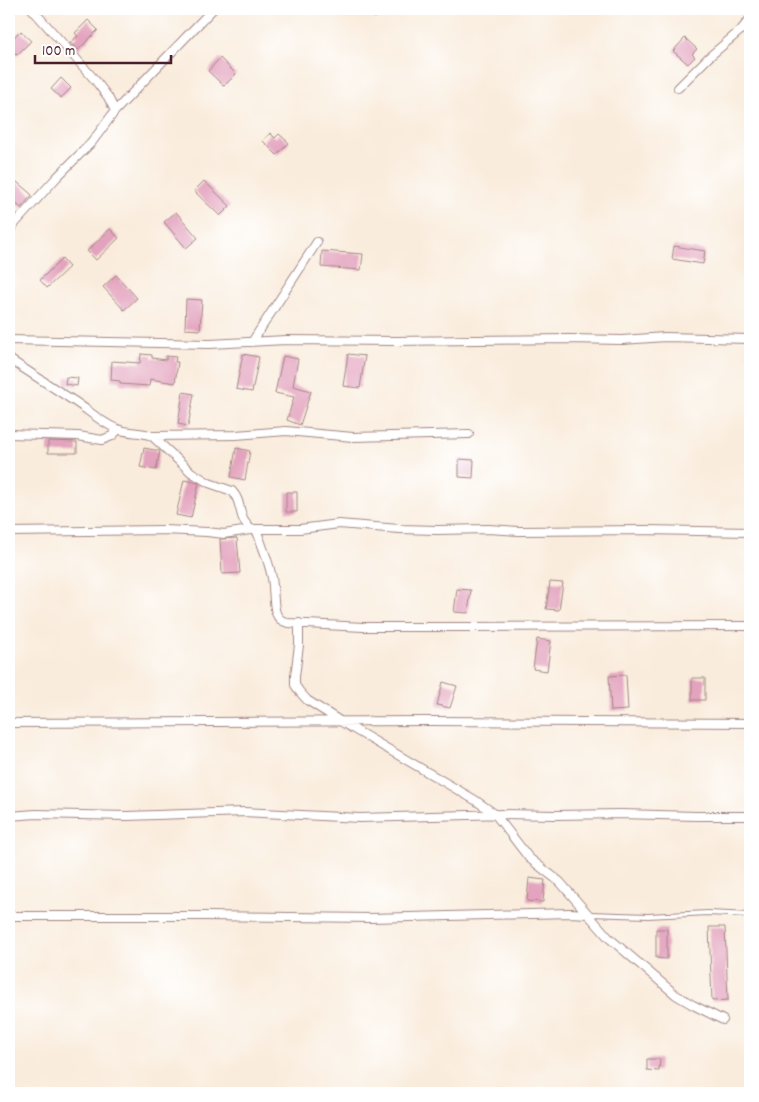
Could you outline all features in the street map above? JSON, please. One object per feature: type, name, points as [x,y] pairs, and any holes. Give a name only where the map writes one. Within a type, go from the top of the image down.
[{"type":"street","points":[[32,9],[95,80],[108,97],[115,111]]},
{"type":"street","points":[[9,230],[92,142],[115,111],[213,9]]},
{"type":"street","points":[[678,88],[709,57],[741,30],[750,19]]},
{"type":"street","points":[[252,342],[317,242]]},
{"type":"street","points":[[9,340],[210,344],[286,340],[622,340],[665,337],[750,339]]},
{"type":"street","points":[[9,360],[108,425],[118,430],[132,433],[152,436],[236,435],[286,431],[353,437],[468,434]]},
{"type":"street","points":[[9,434],[78,436],[102,440],[112,436],[118,430]]},
{"type":"street","points":[[152,436],[191,472],[209,483],[234,493],[242,517],[253,530],[269,563],[273,580],[275,611],[278,618],[283,622],[363,627],[750,626]]},
{"type":"street","points":[[9,532],[164,530],[224,534],[253,530],[300,529],[339,524],[438,530],[750,532]]},
{"type":"street","points":[[299,623],[295,685],[307,700],[475,800],[494,814],[529,858],[560,882],[608,937],[665,987],[693,1005],[723,1020]]},
{"type":"street","points":[[9,723],[340,721],[750,723]]},
{"type":"street","points":[[9,816],[36,814],[127,816],[244,812],[360,818],[494,814],[750,816]]},
{"type":"street","points":[[9,916],[371,918],[588,914]]},
{"type":"lane","points":[[588,914],[648,916],[708,913],[750,915]]},
{"type":"path","points":[[325,9],[330,14]]},
{"type":"building","points":[[372,9],[383,9],[375,18],[369,12]]},
{"type":"building","points":[[88,20],[98,30],[78,50],[70,43],[78,36],[75,33]]},
{"type":"building","points":[[20,31],[31,41],[17,55],[9,47],[9,42]]},
{"type":"building","points":[[685,38],[697,49],[692,54],[695,57],[688,64],[673,51]]},
{"type":"building","points":[[220,58],[236,74],[224,86],[208,71]]},
{"type":"building","points":[[61,78],[71,88],[61,98],[51,89]]},
{"type":"building","points":[[270,133],[275,138],[279,134],[289,143],[277,155],[263,141]]},
{"type":"building","points":[[9,175],[32,195],[21,208],[9,197]]},
{"type":"building","points":[[204,181],[230,206],[220,216],[194,191]]},
{"type":"building","points":[[176,212],[198,238],[186,248],[164,222]]},
{"type":"building","points":[[110,229],[119,238],[96,260],[87,251]]},
{"type":"building","points":[[674,246],[705,251],[703,264],[672,259]]},
{"type":"building","points":[[322,251],[363,254],[361,270],[321,267]]},
{"type":"building","points":[[62,259],[69,267],[47,288],[40,280]]},
{"type":"building","points":[[116,275],[137,298],[124,310],[103,287]]},
{"type":"building","points":[[186,299],[202,300],[200,330],[185,329]]},
{"type":"building","points":[[141,354],[152,355],[152,358],[166,360],[166,356],[176,357],[175,362],[178,362],[175,383],[150,379],[149,386],[120,384],[120,381],[111,380],[112,361],[140,363]]},
{"type":"building","points":[[243,354],[259,357],[252,392],[236,389]]},
{"type":"building","points":[[348,354],[365,356],[360,388],[343,386]]},
{"type":"building","points":[[283,356],[298,359],[293,386],[311,391],[300,425],[287,420],[294,397],[275,393]]},
{"type":"building","points":[[66,377],[78,378],[77,386],[65,384]]},
{"type":"building","points":[[183,392],[194,394],[188,426],[178,424]]},
{"type":"building","points":[[48,441],[77,442],[77,453],[48,453]]},
{"type":"building","points":[[144,448],[160,451],[156,470],[140,467]]},
{"type":"building","points":[[236,448],[250,451],[245,480],[231,477]]},
{"type":"building","points":[[459,459],[474,460],[473,478],[459,477]]},
{"type":"building","points":[[184,480],[199,483],[191,518],[176,515]]},
{"type":"building","points":[[286,492],[297,492],[297,512],[286,512]]},
{"type":"building","points":[[237,538],[240,573],[222,574],[220,539]]},
{"type":"building","points":[[550,582],[563,583],[559,610],[546,609]]},
{"type":"building","points":[[457,589],[471,590],[468,613],[454,612]]},
{"type":"building","points":[[537,639],[551,641],[547,671],[533,669]]},
{"type":"building","points":[[626,675],[628,710],[611,711],[609,676]]},
{"type":"building","points":[[692,678],[705,678],[705,700],[692,700]]},
{"type":"building","points":[[443,682],[457,686],[450,708],[437,705]]},
{"type":"building","points":[[529,878],[545,880],[543,902],[527,901]]},
{"type":"building","points":[[709,927],[725,927],[728,1000],[712,1001]]},
{"type":"building","points":[[656,929],[667,929],[667,959],[656,958]]},
{"type":"building","points":[[647,1059],[660,1059],[659,1071],[647,1070]]}]
